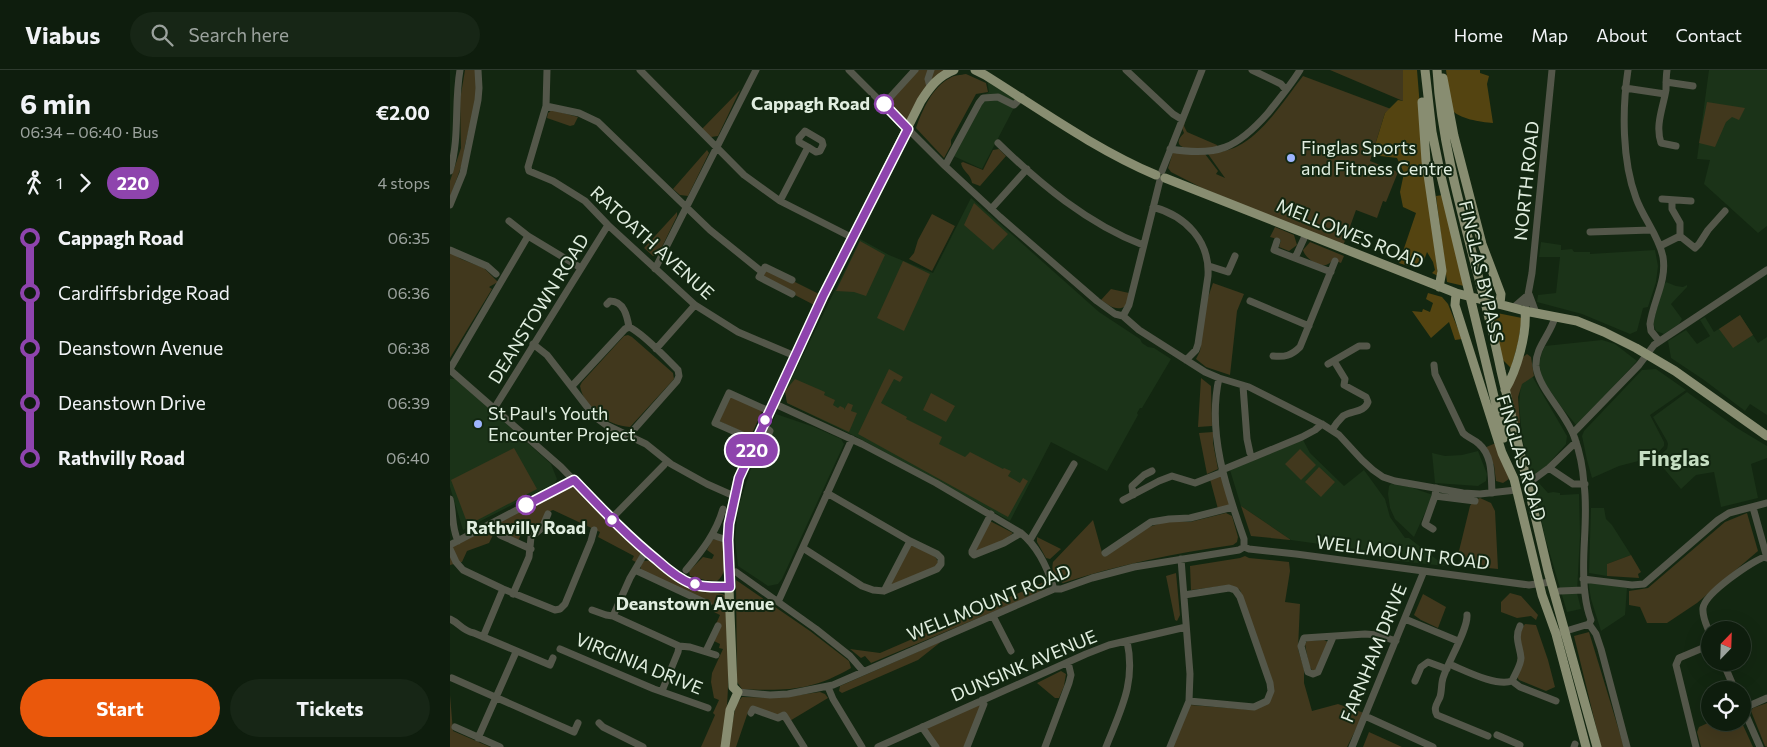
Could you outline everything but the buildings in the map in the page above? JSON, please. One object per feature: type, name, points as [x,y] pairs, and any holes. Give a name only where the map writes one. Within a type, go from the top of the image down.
[{"type":"main road","points":[[725,747],[730,710],[738,692],[733,687],[728,540],[734,496],[756,441],[795,356],[908,129],[930,87],[941,76],[954,70]]},
{"type":"main road","name":"MELLOWES ROAD","points":[[975,70],[986,72],[1022,98],[1128,163],[1438,287],[1592,327],[1647,354],[1675,371],[1767,436]]},
{"type":"main road","points":[[1420,70],[1426,161],[1442,271],[1438,287]]},
{"type":"main road","name":"FINGLAS BYPASS","points":[[1425,70],[1432,132],[1441,176],[1514,479]]},
{"type":"main road","name":"FINGLAS BYPASS","points":[[1437,70],[1447,142],[1505,390]]},
{"type":"main road","points":[[1442,70],[1454,136],[1482,244],[1501,294],[1496,303]]},
{"type":"main road","name":"FINGLAS ROAD","points":[[1460,294],[1455,305],[1502,453],[1514,479],[1540,584],[1556,634],[1586,747]]},
{"type":"main road","name":"FINGLAS ROAD","points":[[1526,311],[1518,359],[1505,390],[1551,582],[1566,630],[1597,747]]},
{"type":"street","points":[[450,171],[457,141],[457,94],[460,70]]},
{"type":"street","points":[[450,205],[462,173],[478,100],[480,88],[478,70]]},
{"type":"street","name":"RATOATH AVENUE","points":[[547,70],[546,106],[528,167],[529,171],[553,181],[585,201],[608,226],[695,305],[738,332],[795,356]]},
{"type":"street","points":[[640,70],[744,175],[780,201],[853,238]]},
{"type":"street","points":[[655,269],[756,70]]},
{"type":"street","points":[[849,70],[991,209],[1099,303],[1115,314],[1123,316],[1138,330],[1204,372],[1264,394],[1322,424],[1332,430],[1362,460],[1383,477],[1395,481],[1463,492],[1492,493],[1516,490]]},
{"type":"street","points":[[884,104],[914,70]]},
{"type":"street","points":[[930,87],[928,79],[931,70]]},
{"type":"street","points":[[1126,70],[1173,114],[1181,119]]},
{"type":"street","points":[[1123,316],[1129,306],[1161,176],[1181,119],[1202,70]]},
{"type":"street","points":[[1252,70],[1274,80],[1286,90]]},
{"type":"street","points":[[1170,148],[1216,150],[1239,141],[1257,125],[1300,70]]},
{"type":"street","name":"NORTH ROAD","points":[[1526,311],[1535,246],[1552,70]]},
{"type":"street","points":[[1628,70],[1625,88],[1625,148],[1635,197],[1660,246],[1663,258],[1664,272],[1650,324],[1651,331],[1659,341]]},
{"type":"street","points":[[1667,70],[1659,134],[1661,143],[1677,146]]},
{"type":"street","points":[[1666,82],[1693,86]]},
{"type":"street","points":[[1625,88],[1665,94]]},
{"type":"street","points":[[945,166],[983,98],[998,97],[1014,104],[1022,98]]},
{"type":"street","points":[[546,106],[579,113],[598,122],[710,230],[762,272]]},
{"type":"street","points":[[998,143],[1026,169],[1094,222],[1121,237],[1143,246]]},
{"type":"street","points":[[780,201],[808,147]]},
{"type":"street","points":[[991,209],[1026,169]]},
{"type":"street","points":[[1662,199],[1692,201]]},
{"type":"street","points":[[1672,201],[1672,209],[1680,223],[1680,236]]},
{"type":"street","points":[[1153,207],[1165,210],[1182,219],[1192,229],[1201,241],[1209,266],[1198,344],[1196,350],[1186,360]]},
{"type":"street","points":[[1680,236],[1695,248],[1725,211]]},
{"type":"street","points":[[509,221],[528,236],[581,268]]},
{"type":"street","name":"DEANSTOWN ROAD","points":[[495,408],[608,226]]},
{"type":"street","points":[[1590,232],[1651,230]]},
{"type":"street","points":[[1295,258],[1306,234]]},
{"type":"street","points":[[528,236],[450,370],[562,467],[611,519],[677,576],[692,584],[730,587]]},
{"type":"street","points":[[1660,246],[1680,236]]},
{"type":"street","points":[[1277,241],[1274,250],[1331,272]]},
{"type":"street","points":[[450,250],[487,266],[496,274]]},
{"type":"street","points":[[1209,266],[1228,272],[1234,256]]},
{"type":"street","points":[[1273,356],[1284,356],[1295,352],[1300,346],[1335,261]]},
{"type":"street","points":[[792,280],[765,267],[760,277],[792,294]]},
{"type":"street","points":[[1573,433],[1635,370],[1659,341],[1767,270]]},
{"type":"street","points":[[1514,308],[1528,294],[1536,313]]},
{"type":"street","points":[[607,304],[610,301],[614,301],[626,310],[629,327],[678,370],[679,376],[677,381],[629,435]]},
{"type":"street","points":[[1250,301],[1309,326]]},
{"type":"street","points":[[656,349],[695,305]]},
{"type":"street","points":[[1555,317],[1552,327],[1537,354],[1536,368],[1573,433],[1576,442],[1585,484],[1583,579],[1590,620],[1589,624],[1596,634],[1601,649],[1627,747]]},
{"type":"street","points":[[572,386],[629,327]]},
{"type":"street","points":[[534,344],[547,355],[595,417],[606,425],[646,444],[671,464],[707,484],[734,496]]},
{"type":"street","points":[[1332,430],[1341,417],[1363,410],[1368,402],[1366,397],[1344,385],[1345,379],[1331,362],[1359,346],[1367,346]]},
{"type":"street","points":[[1434,365],[1435,374],[1462,433],[1467,438],[1480,444],[1485,453],[1492,470],[1492,493]]},
{"type":"street","points":[[1218,378],[1216,410],[1222,471],[1244,539],[1244,547]]},
{"type":"street","points":[[1243,386],[1247,439],[1250,453]]},
{"type":"street","points":[[756,441],[715,422],[729,393],[771,407],[852,439],[990,514],[1030,540],[1045,566],[1054,589]]},
{"type":"street","points":[[1123,500],[1172,476],[1195,483],[1315,430],[1322,424]]},
{"type":"street","points":[[746,465],[755,464],[770,431],[763,425]]},
{"type":"street","points":[[778,602],[852,439]]},
{"type":"street","points":[[1534,479],[1549,468],[1576,442]]},
{"type":"street","points":[[1030,540],[1074,464]]},
{"type":"street","points":[[611,519],[664,465]]},
{"type":"street","points":[[1549,468],[1573,484],[1585,484]]},
{"type":"street","points":[[1133,495],[1132,486],[1144,475],[1152,471]]},
{"type":"street","points":[[574,480],[450,547],[456,562],[463,570],[547,609],[555,610],[560,609],[565,604],[591,542],[594,530]]},
{"type":"street","points":[[1433,529],[1425,524],[1436,488]]},
{"type":"street","points":[[803,548],[862,586],[884,592],[938,569],[941,564],[941,558],[937,554],[910,541],[827,493]]},
{"type":"street","points":[[1435,496],[1475,501]]},
{"type":"street","points":[[450,500],[452,525],[458,541]]},
{"type":"street","points":[[1583,579],[1632,585],[1644,584],[1718,520],[1729,513],[1767,503]]},
{"type":"street","points":[[1105,553],[1151,522],[1190,518],[1233,507]]},
{"type":"street","points":[[686,570],[702,551],[712,535],[723,509]]},
{"type":"street","points":[[1705,621],[1703,614],[1705,601],[1747,565],[1767,557],[1754,511]]},
{"type":"street","points":[[513,594],[529,557],[531,537],[542,528],[548,514]]},
{"type":"street","points":[[990,514],[972,551],[974,555],[1004,543],[1021,533]]},
{"type":"street","points":[[500,535],[531,549]]},
{"type":"street","points":[[712,535],[728,540]]},
{"type":"street","points":[[884,592],[910,541]]},
{"type":"street","name":"WELLMOUNT ROAD","points":[[738,692],[770,695],[788,694],[828,687],[1054,589],[1061,589],[1092,578],[1134,567],[1239,550],[1244,547],[1249,550],[1530,585],[1551,582]]},
{"type":"street","points":[[613,616],[646,551]]},
{"type":"street","points":[[702,551],[710,555]]},
{"type":"street","points":[[1170,747],[1189,701],[1190,674],[1181,559]]},
{"type":"street","points":[[635,570],[708,604]]},
{"type":"street","name":"FARNHAM DRIVE","points":[[1352,747],[1424,571]]},
{"type":"street","points":[[736,572],[842,650],[863,671]]},
{"type":"street","points":[[1184,595],[1230,588],[1235,590],[1243,606],[1271,691],[1267,701],[1254,707],[1189,701]]},
{"type":"street","points":[[483,637],[503,589]]},
{"type":"street","points":[[1560,591],[1584,590]]},
{"type":"street","name":"VIRGINIA DRIVE","points":[[592,610],[613,616],[679,646],[706,651],[716,655]]},
{"type":"street","points":[[1467,615],[1466,625],[1443,678],[1440,697],[1435,708],[1437,716],[1488,736]]},
{"type":"street","points":[[993,616],[1011,651]]},
{"type":"street","points":[[450,619],[457,622],[464,631],[550,665],[553,658]]},
{"type":"street","points":[[1405,619],[1458,642]]},
{"type":"street","points":[[1556,634],[1589,624]]},
{"type":"street","points":[[706,651],[718,626]]},
{"type":"street","points":[[1512,681],[1521,658],[1517,640],[1517,632],[1520,626]]},
{"type":"street","name":"DUNSINK AVENUE","points":[[878,747],[1109,645],[1186,627]]},
{"type":"street","points":[[1332,637],[1318,672],[1312,674],[1308,672],[1301,646],[1301,641],[1304,638],[1365,634],[1378,635],[1396,641]]},
{"type":"street","points":[[1106,747],[1129,685],[1130,659],[1127,641]]},
{"type":"street","points":[[662,691],[679,646]]},
{"type":"street","name":"VIRGINIA DRIVE","points":[[560,649],[708,708]]},
{"type":"street","points":[[1696,747],[1676,665],[1679,658],[1701,649]]},
{"type":"street","points":[[478,738],[516,652]]},
{"type":"street","points":[[1045,747],[1069,683],[1071,675],[1068,662]]},
{"type":"street","points":[[1415,681],[1421,667],[1428,662],[1483,678],[1512,681],[1520,687],[1556,701]]},
{"type":"street","points":[[452,678],[574,732],[578,723]]},
{"type":"street","points":[[828,687],[833,699],[862,747]]},
{"type":"street","points":[[1751,704],[1767,698]]},
{"type":"street","points":[[966,747],[984,704],[982,700]]},
{"type":"street","points":[[751,713],[753,709],[778,718],[784,715],[804,747]]},
{"type":"street","points":[[1365,716],[1433,747]]},
{"type":"street","points":[[599,723],[603,727],[643,747]]},
{"type":"street","points":[[1751,726],[1760,747]]},
{"type":"street","points":[[454,727],[500,747]]},
{"type":"street","points":[[922,727],[936,747]]},
{"type":"street","points":[[1497,735],[1522,746]]},
{"type":"shaded area","points":[[465,70],[476,70],[477,97],[463,161],[450,198],[450,181],[461,148],[460,100]]},
{"type":"shaded area","points":[[915,70],[954,70],[941,76],[907,128],[884,104]]},
{"type":"shaded area","points":[[1330,70],[1403,70],[1403,101]]},
{"type":"shaded area","points":[[1403,70],[1417,70],[1438,276],[1432,273],[1435,270],[1427,252],[1422,266],[1411,267],[1399,263],[1416,213],[1403,207],[1400,192],[1404,173],[1397,158],[1372,155],[1385,113],[1398,100],[1403,101]]},
{"type":"shaded area","points":[[1446,70],[1480,70],[1480,73],[1489,76],[1487,84],[1493,123],[1464,118],[1451,109]]},
{"type":"shaded area","points":[[1709,70],[1767,70],[1767,226],[1758,233],[1704,184],[1710,160],[1697,159]]},
{"type":"shaded area","points":[[966,74],[986,83],[988,92],[976,94],[951,140],[951,145],[944,158],[916,128],[925,107],[938,87],[952,77]]},
{"type":"shaded area","name":"Finglas Sports and Fitness Centre","points":[[1303,76],[1391,109],[1385,113],[1370,161],[1398,172],[1386,202],[1383,201],[1377,218],[1356,210],[1343,246],[1202,188],[1171,172],[1168,168],[1173,152],[1205,154],[1218,171],[1216,174],[1225,178],[1208,154],[1235,148],[1257,133],[1274,115]]},
{"type":"shaded area","points":[[987,79],[1018,100],[982,169],[949,154],[978,98],[989,92]]},
{"type":"shaded area","points":[[740,90],[718,136],[711,137],[701,130]]},
{"type":"shaded area","points":[[1707,102],[1745,108],[1739,120],[1732,117],[1726,122],[1715,147],[1699,143]]},
{"type":"shaded area","points":[[552,110],[578,117],[574,125],[570,126],[547,118],[548,113]]},
{"type":"shaded area","points":[[1185,122],[1184,126],[1187,132],[1217,145],[1218,148],[1190,149],[1179,144],[1179,140],[1184,133],[1182,128]]},
{"type":"shaded area","points":[[999,149],[1006,156],[980,186],[972,183],[961,163],[963,162],[983,170],[993,150]]},
{"type":"shaded area","points":[[707,150],[709,153],[688,196],[680,195],[673,189]]},
{"type":"shaded area","points":[[1443,195],[1464,286],[1447,282],[1436,196]]},
{"type":"shaded area","points":[[971,198],[1099,312],[1140,339],[1148,347],[1154,348],[1171,359],[1142,408],[1137,413],[1138,415],[1107,471],[1051,442],[1010,521],[855,436],[787,403],[785,392],[860,239],[889,255],[933,273]]},
{"type":"shaded area","points":[[974,203],[1008,234],[993,250],[964,225]]},
{"type":"shaded area","points":[[677,212],[677,216],[658,255],[653,256],[644,248]]},
{"type":"shaded area","points":[[932,214],[955,226],[932,271],[909,259],[914,253],[918,240]]},
{"type":"shaded area","points":[[1275,227],[1294,235],[1297,245],[1289,251],[1279,247],[1281,240],[1270,237]]},
{"type":"shaded area","points":[[860,241],[885,255],[866,296],[854,292],[836,291]]},
{"type":"shaded area","points":[[1310,242],[1344,256],[1341,263],[1333,260],[1326,265],[1319,265],[1312,261],[1303,250]]},
{"type":"shaded area","points":[[1541,242],[1561,245],[1561,250],[1572,249],[1574,252],[1590,252],[1590,254],[1655,250],[1658,266],[1656,282],[1648,307],[1643,308],[1637,331],[1630,334],[1582,314],[1537,302],[1538,295],[1556,293],[1560,257],[1539,257]]},
{"type":"shaded area","points":[[450,252],[461,259],[484,268],[498,282],[489,287],[492,289],[450,358]]},
{"type":"shaded area","points":[[903,261],[930,274],[904,331],[877,318]]},
{"type":"shaded area","points":[[765,267],[823,296],[818,307],[760,277]]},
{"type":"shaded area","points":[[1666,282],[1683,287],[1687,285],[1687,287],[1671,304],[1682,319],[1679,324],[1664,334],[1656,331],[1653,323],[1663,286]]},
{"type":"shaded area","points":[[1213,283],[1244,294],[1237,311],[1230,375],[1206,367],[1196,359],[1200,351],[1206,303]]},
{"type":"shaded area","points":[[1111,289],[1129,293],[1126,306],[1116,308],[1101,300]]},
{"type":"shaded area","points":[[1428,293],[1442,297],[1448,304],[1462,339],[1455,340],[1449,322],[1431,338],[1412,311],[1422,312],[1423,309],[1430,312],[1433,303],[1426,299]]},
{"type":"shaded area","points":[[1492,312],[1522,318],[1511,368],[1501,358]]},
{"type":"shaded area","points":[[1740,315],[1758,343],[1767,337],[1767,415],[1750,404],[1745,411],[1671,358],[1668,341],[1686,330],[1697,344],[1710,336],[1700,320],[1705,317],[1714,332]]},
{"type":"shaded area","points":[[1740,315],[1753,335],[1733,348],[1719,329]]},
{"type":"shaded area","points":[[628,335],[673,373],[674,379],[630,427],[613,423],[598,414],[586,402],[580,386],[624,336]]},
{"type":"shaded area","points":[[1602,340],[1615,344],[1637,361],[1577,426],[1542,379],[1539,363],[1542,352],[1545,346]]},
{"type":"shaded area","points":[[1527,354],[1531,357],[1534,376],[1522,384],[1518,397],[1520,423],[1516,423],[1509,392],[1523,357]]},
{"type":"shaded area","points":[[889,369],[903,377],[900,382],[894,379],[881,403],[907,417],[906,419],[942,437],[939,444],[965,457],[970,452],[1003,469],[1011,471],[1008,476],[1020,483],[1023,478],[1028,481],[1008,517],[858,434]]},
{"type":"shaded area","points":[[1656,369],[1686,390],[1650,415],[1664,442],[1664,446],[1654,457],[1619,466],[1592,478],[1582,436],[1584,431],[1642,370]]},
{"type":"shaded area","points":[[1532,376],[1567,436],[1566,444],[1542,471],[1532,477],[1522,437],[1519,403],[1521,383]]},
{"type":"shaded area","points":[[1201,378],[1211,386],[1212,426],[1198,427]]},
{"type":"shaded area","name":"St Paul's Youth Encounter Project","points":[[450,379],[455,379],[461,383],[551,464],[557,479],[555,483],[463,530],[450,487]]},
{"type":"shaded area","points":[[795,379],[825,392],[824,395],[835,400],[833,405],[838,408],[840,406],[844,410],[848,403],[853,405],[851,411],[857,413],[849,432],[787,403],[785,391]]},
{"type":"shaded area","points":[[1687,392],[1737,428],[1767,446],[1767,458],[1751,464],[1758,498],[1721,507],[1714,472],[1696,475],[1681,489],[1656,459],[1667,449],[1668,444],[1653,417]]},
{"type":"shaded area","points":[[931,393],[955,406],[946,422],[923,410]]},
{"type":"shaded area","points":[[731,396],[762,411],[751,436],[719,421]]},
{"type":"shaded area","points":[[776,414],[814,427],[841,439],[844,444],[782,579],[778,584],[768,586],[738,566],[735,539],[738,509],[750,471]]},
{"type":"shaded area","points":[[1213,432],[1218,469],[1207,474],[1199,433]]},
{"type":"shaded area","points":[[1303,440],[1310,453],[1344,486],[1364,470],[1385,499],[1390,517],[1405,538],[1409,538],[1445,566],[1381,559],[1370,551],[1291,540],[1241,506],[1230,470]]},
{"type":"shaded area","points":[[1496,443],[1509,479],[1503,483],[1496,481],[1494,465],[1484,448]]},
{"type":"shaded area","points":[[514,448],[537,489],[468,525],[451,480]]},
{"type":"shaded area","points":[[1300,449],[1316,465],[1301,480],[1285,464]]},
{"type":"shaded area","points":[[1478,451],[1487,474],[1486,481],[1478,486],[1435,483],[1432,453],[1445,456],[1462,455]]},
{"type":"shaded area","points":[[1319,467],[1335,482],[1321,497],[1305,482]]},
{"type":"shaded area","points":[[1223,472],[1233,507],[1218,509],[1210,479]]},
{"type":"shaded area","points":[[574,480],[646,551],[638,563],[632,560],[634,556],[598,537],[600,532],[553,510],[546,513],[540,527],[531,523],[529,527],[525,526],[518,541],[494,533],[489,543],[467,551],[462,562],[450,565],[450,545]]},
{"type":"shaded area","points":[[1538,482],[1548,493],[1560,493],[1560,495],[1579,494],[1580,535],[1577,593],[1581,609],[1567,612],[1545,537],[1534,485]]},
{"type":"shaded area","points":[[1391,484],[1410,487],[1433,495],[1414,537],[1395,519],[1390,508],[1388,494]]},
{"type":"shaded area","points":[[1480,498],[1491,503],[1495,511],[1498,569],[1488,568],[1458,555],[1470,506],[1473,501]]},
{"type":"shaded area","points":[[1241,506],[1291,540],[1251,536]]},
{"type":"shaded area","points":[[1591,508],[1604,508],[1606,519],[1612,525],[1631,555],[1607,564],[1607,576],[1589,573]]},
{"type":"shaded area","points":[[1226,513],[1232,516],[1238,537],[1237,542],[1233,545],[1147,560],[1063,583],[1057,580],[1054,574],[1053,562],[1093,520],[1103,556],[1149,527],[1168,521],[1190,522]]},
{"type":"shaded area","points":[[1747,513],[1758,551],[1697,603],[1667,623],[1647,623],[1640,607],[1629,605],[1629,591],[1648,588],[1725,522]]},
{"type":"shaded area","points":[[990,521],[1013,533],[1004,540],[975,552]]},
{"type":"shaded area","points":[[1037,537],[1061,549],[1050,559],[1046,558],[1037,542]]},
{"type":"shaded area","points":[[717,539],[725,544],[725,564],[721,578],[717,581],[690,576],[689,571],[703,557],[712,559],[714,555],[707,550],[712,540]]},
{"type":"shaded area","points":[[910,545],[934,555],[939,563],[936,568],[891,587],[890,584]]},
{"type":"shaded area","points":[[1631,555],[1641,572],[1638,574],[1639,578],[1607,576],[1607,564]]},
{"type":"shaded area","points":[[1245,556],[1289,562],[1290,571],[1285,602],[1300,604],[1298,649],[1304,669],[1304,683],[1312,711],[1338,704],[1364,713],[1347,747],[1173,747],[1190,705],[1254,710],[1268,703],[1272,683],[1240,590],[1230,585],[1191,590],[1190,566]]},
{"type":"shaded area","points":[[653,560],[669,576],[681,583],[702,591],[725,595],[728,690],[721,747],[701,747],[715,715],[713,713],[719,700],[714,698],[711,682],[712,673],[723,649],[719,648],[720,644],[714,641],[716,624],[720,615],[714,612],[716,606],[642,573],[640,565],[644,561]]},
{"type":"shaded area","points":[[1176,573],[1180,615],[1177,621],[1175,620],[1166,576]]},
{"type":"shaded area","points":[[736,580],[810,631],[849,661],[851,668],[824,681],[798,688],[772,690],[742,689],[737,682]]},
{"type":"shaded area","points":[[1588,580],[1627,588],[1625,615],[1601,631],[1591,599]]},
{"type":"shaded area","points":[[1042,583],[1045,588],[1043,591],[871,663],[865,656],[861,658],[850,649],[880,653]]},
{"type":"shaded area","points":[[1510,593],[1521,596],[1538,615],[1536,620],[1531,616],[1517,618],[1501,612],[1501,602]]},
{"type":"shaded area","points":[[1423,594],[1446,607],[1438,628],[1414,615]]},
{"type":"shaded area","points":[[1525,624],[1536,625],[1548,660],[1555,687],[1546,691],[1519,680],[1517,677],[1519,633]]},
{"type":"shaded area","points":[[1589,632],[1624,747],[1601,747],[1574,636]]},
{"type":"shaded area","points":[[1324,640],[1328,642],[1317,667],[1315,670],[1312,670],[1309,666],[1305,644],[1307,641]]},
{"type":"shaded area","points":[[942,641],[918,660],[842,693],[839,691],[840,686]]},
{"type":"shaded area","points":[[1061,671],[1066,674],[1064,686],[1059,698],[1055,698],[1037,683]]},
{"type":"shaded area","points":[[820,692],[828,698],[788,722],[752,710],[751,713],[748,712],[736,747],[728,747],[736,704],[742,697],[778,698]]},
{"type":"shaded area","points":[[450,695],[453,731],[490,747],[450,747]]},
{"type":"shaded area","points":[[986,698],[966,747],[937,747],[922,727]]},
{"type":"shaded area","points":[[1767,703],[1767,747],[1751,711],[1753,708]]},
{"type":"shaded area","points":[[1701,726],[1701,731],[1746,731],[1753,747],[1701,747],[1697,732]]},
{"type":"shaded area","points":[[1369,732],[1402,747],[1363,747]]},
{"type":"bus line","name":"220","points":[[526,505],[574,480],[611,519],[677,576],[692,584],[730,587],[729,524],[739,478],[823,296],[908,129],[884,104]]},
{"type":"place","name":"Cappagh Road","points":[[884,104]]},
{"type":"place","name":"Finglas Sports and Fitness Centre","points":[[1291,158]]},
{"type":"place","name":"St Paul's Youth Encounter Project","points":[[478,424]]},
{"type":"place","name":"Rathvilly Road","points":[[526,505]]},
{"type":"place","name":"Deanstown Avenue","points":[[695,584]]},
{"type":"district","name":"Finglas","points":[[1674,458]]}]
